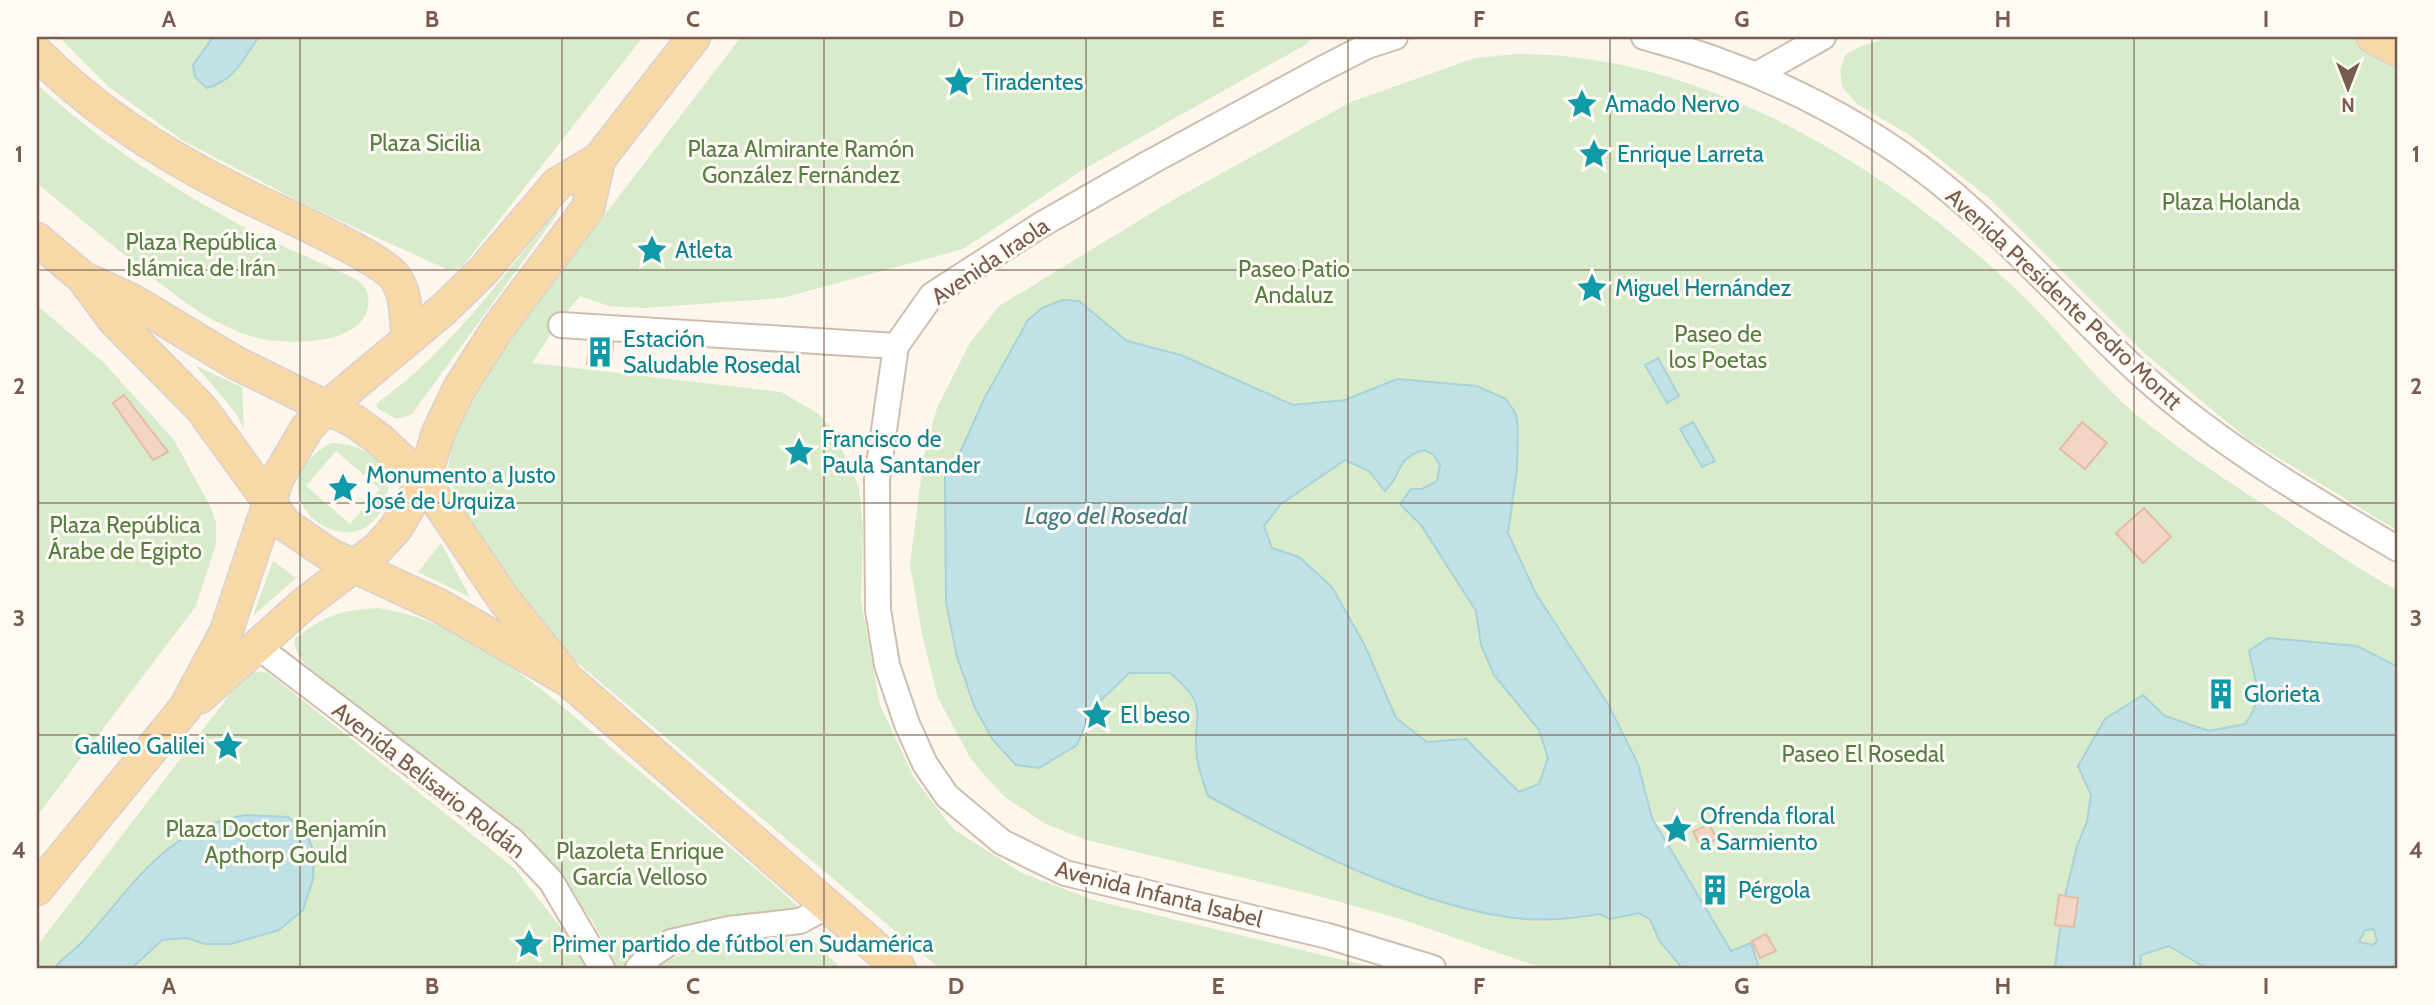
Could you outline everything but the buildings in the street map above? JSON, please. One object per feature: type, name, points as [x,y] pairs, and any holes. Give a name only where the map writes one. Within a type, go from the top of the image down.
[{"type":"main road","points":[[185,708],[226,632],[290,451],[327,407],[484,271],[557,184],[599,159],[694,37]]},
{"type":"main road","points":[[2373,37],[2398,50]]},
{"type":"main road","points":[[37,53],[98,107],[141,137],[228,187],[383,266],[402,290],[408,339]]},
{"type":"main road","points":[[37,889],[185,708],[377,549],[396,528],[424,481],[438,433],[459,389],[498,328],[588,208],[599,159]]},
{"type":"main road","points":[[37,239],[83,278],[114,320],[201,408],[269,505],[307,542],[440,606],[568,680],[899,968]]},
{"type":"main road","points":[[83,278],[133,301],[236,363],[327,407],[379,439],[424,481],[502,597],[539,639],[568,680]]},
{"type":"street","name":"Avenida Iraola","points":[[896,346],[932,295],[1039,226],[1261,101],[1367,46],[1395,37]]},
{"type":"street","name":"Avenida Presidente Pedro Montt","points":[[1644,37],[1712,57],[1829,108],[1916,166],[1971,209],[2143,376],[2198,422],[2268,470],[2398,549]]},
{"type":"street","points":[[1756,75],[1823,37]]},
{"type":"street","points":[[561,325],[896,346]]},
{"type":"street","name":"Avenida Infanta Isabel","points":[[896,346],[877,479],[878,610],[887,665],[906,724],[925,764],[947,796],[1002,842],[1065,873],[1328,936],[1433,968]]},
{"type":"street","name":"Avenida Belisario Roldán","points":[[257,646],[513,841],[551,881],[601,968]]},
{"type":"street","points":[[638,968],[651,955],[671,942],[729,929],[800,921],[826,907]]},
{"type":"green space","name":"Plaza Sicilia","points":[[59,37],[643,37],[462,267],[448,270],[304,204],[182,140],[109,87]]},
{"type":"green space","name":"Plaza Almirante Ramón González Fernández","points":[[741,37],[1313,37],[1305,45],[1084,169],[963,249],[782,298],[643,308],[609,306],[580,296],[557,324],[532,363],[781,392],[816,412],[832,428],[859,487],[863,528],[861,600],[880,705],[914,778],[953,829],[1022,873],[1093,900],[1377,968],[939,968],[566,653],[501,581],[456,498],[448,469],[454,433],[482,375]]},
{"type":"green space","name":"Plaza Holanda","points":[[1890,37],[2358,37],[2398,59],[2398,531],[2246,438],[2143,352],[1989,198],[1908,134],[1857,104],[1842,87],[1840,70],[1845,55]]},
{"type":"green space","points":[[1517,54],[1588,59],[1658,74],[1728,98],[1795,129],[1859,167],[1920,209],[1977,254],[2029,302],[2124,404],[2154,429],[2314,539],[2398,591],[2398,968],[1542,968],[1404,920],[1315,895],[1087,840],[1046,824],[1006,798],[969,756],[938,698],[922,634],[910,564],[924,456],[937,408],[970,343],[999,306],[1173,200],[1351,102],[1475,58]]},
{"type":"green space","name":"Plaza República Islámica de Irán","points":[[37,84],[115,147],[200,203],[259,235],[357,280],[368,295],[368,307],[362,320],[351,330],[319,340],[267,340],[220,323],[175,295],[37,183]]},
{"type":"green space","points":[[556,211],[558,213],[412,414],[397,419],[378,409],[376,404],[427,362],[472,314]]},
{"type":"green space","name":"Plaza República Árabe de Egipto","points":[[37,305],[104,363],[174,440],[210,506],[216,522],[216,544],[196,606],[37,816]]},
{"type":"green space","points":[[196,366],[242,387],[244,429],[235,412]]},
{"type":"green space","points":[[331,443],[354,447],[374,457],[386,474],[388,485],[386,498],[372,522],[354,532],[333,530],[315,520],[302,504],[298,484],[306,463]],"holes":[[[336,451],[380,489],[350,524],[306,486]]]},
{"type":"green space","points":[[441,543],[470,597],[418,572]]},
{"type":"green space","points":[[273,561],[296,578],[253,616]]},
{"type":"green space","name":"Plazoleta Enrique García Velloso","points":[[378,608],[415,617],[449,630],[514,669],[575,717],[802,910],[730,916],[683,927],[643,950],[626,968],[617,968],[592,920],[528,835],[317,675],[298,654],[294,639],[324,620],[353,610]]},
{"type":"green space","name":"Plaza Doctor Benjamín Apthorp Gould","points":[[247,672],[267,672],[514,868],[577,948],[585,968],[37,968],[37,946]]},
{"type":"green space","points":[[810,938],[841,968],[655,968],[691,952],[730,943]]},
{"type":"water","points":[[213,37],[259,37],[232,74],[207,88],[195,77],[193,65]]},
{"type":"water","name":"Lago del Rosedal","points":[[1062,300],[1079,301],[1127,341],[1181,355],[1293,405],[1345,400],[1397,379],[1477,386],[1506,399],[1516,414],[1518,429],[1517,469],[1508,533],[1536,594],[1608,704],[1638,764],[1652,818],[1731,951],[1751,943],[1759,968],[1682,968],[1659,940],[1650,919],[1639,913],[1610,919],[1600,914],[1534,920],[1485,913],[1445,903],[1362,872],[1281,835],[1208,796],[1197,758],[1196,704],[1192,695],[1170,673],[1129,673],[1092,709],[1077,745],[1039,768],[1016,765],[993,740],[975,708],[957,657],[946,603],[945,475],[959,455],[984,399],[1028,320],[1042,308]],"holes":[[[1424,450],[1433,454],[1440,465],[1437,481],[1422,489],[1411,489],[1400,504],[1421,525],[1476,611],[1481,645],[1494,675],[1539,730],[1548,758],[1539,784],[1519,792],[1466,739],[1427,742],[1396,718],[1365,646],[1332,587],[1299,557],[1272,548],[1264,526],[1281,504],[1345,460],[1369,471],[1385,491],[1408,457]]]},
{"type":"water","points":[[1658,358],[1679,396],[1667,403],[1645,365]]},
{"type":"water","points":[[1693,422],[1715,461],[1702,467],[1680,429]]},
{"type":"water","points":[[2268,638],[2357,646],[2398,667],[2398,968],[2206,968],[2169,946],[2141,955],[2140,968],[2055,968],[2063,904],[2077,846],[2087,822],[2091,795],[2078,766],[2105,719],[2143,695],[2165,716],[2209,731],[2245,724],[2257,697],[2249,651]],"holes":[[[2374,929],[2377,941],[2373,945],[2359,942],[2365,930]]]},
{"type":"water","points":[[246,815],[288,817],[306,832],[314,852],[313,879],[303,910],[279,930],[231,944],[205,944],[187,938],[162,940],[132,968],[54,968],[81,943],[154,861],[173,845],[218,822]]},
{"type":"place","name":"Tiradentes","points":[[959,82]]},
{"type":"place","name":"Amado Nervo","points":[[1582,104]]},
{"type":"place","name":"Enrique Larreta","points":[[1594,154]]},
{"type":"place","name":"Atleta","points":[[652,250]]},
{"type":"place","name":"Miguel Hernández","points":[[1592,288]]},
{"type":"place","name":"Estación Saludable Rosedal","points":[[600,352]]},
{"type":"place","name":"Francisco de Paula Santander","points":[[799,452]]},
{"type":"place","name":"Monumento a Justo José de Urquiza","points":[[343,488]]},
{"type":"place","name":"Glorieta","points":[[2221,694]]},
{"type":"place","name":"El beso","points":[[1097,715]]},
{"type":"place","name":"Galileo Galilei","points":[[228,746]]},
{"type":"place","name":"Ofrenda floral a Sarmiento","points":[[1677,829]]},
{"type":"place","name":"Pérgola","points":[[1715,890]]},
{"type":"place","name":"Primer partido de fútbol en Sudamérica","points":[[529,944]]},
{"type":"park label","name":"Paseo Patio Andaluz","points":[[1294,282]]},
{"type":"park label","name":"Paseo de los Poetas","points":[[1718,347]]},
{"type":"park label","name":"Paseo El Rosedal","points":[[1863,754]]}]
